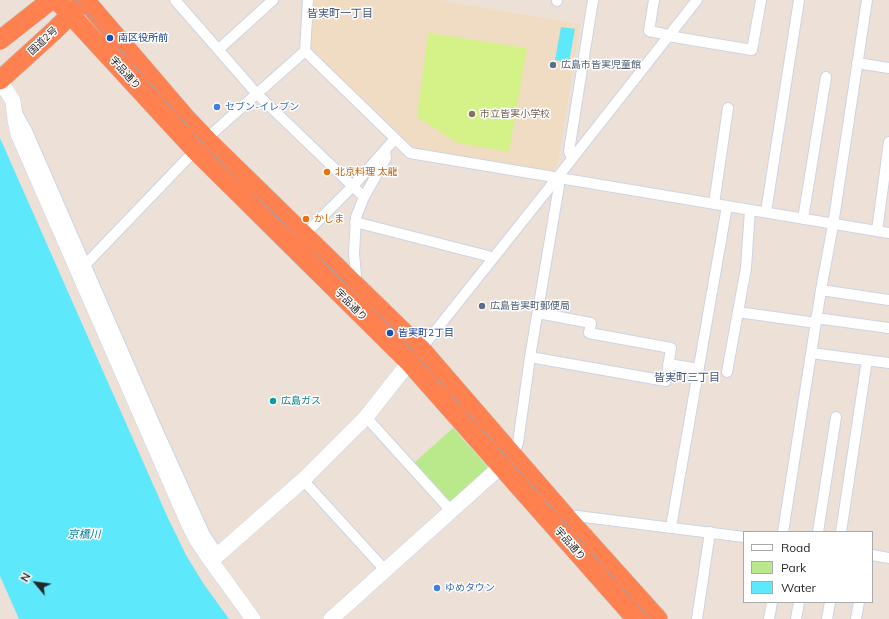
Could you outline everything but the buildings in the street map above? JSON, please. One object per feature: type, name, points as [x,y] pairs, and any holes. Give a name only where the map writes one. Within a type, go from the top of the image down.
[{"type":"highway","points":[[0,40],[51,0]]},
{"type":"highway","name":"宇品通り","points":[[57,0],[200,145],[415,355]]},
{"type":"highway","name":"宇品通り","points":[[85,0],[200,145]]},
{"type":"highway","name":"国道2号","points":[[0,80],[71,15],[85,0]]},
{"type":"highway","name":"宇品通り","points":[[298,241],[351,281],[507,461],[636,619]]},
{"type":"highway","name":"宇品通り","points":[[507,461],[568,519],[658,619]]},
{"type":"street","points":[[175,0],[257,94],[364,197]]},
{"type":"street","points":[[219,49],[273,0]]},
{"type":"street","points":[[85,265],[200,145],[305,51],[308,0]]},
{"type":"street","points":[[572,158],[569,151],[593,0]]},
{"type":"street","points":[[654,0],[649,31],[668,36],[752,50],[760,0]]},
{"type":"street","points":[[214,558],[303,480],[366,417],[558,178],[572,158],[697,0]]},
{"type":"street","points":[[766,212],[799,0]]},
{"type":"street","points":[[783,531],[816,320],[833,225],[867,0]]},
{"type":"street","points":[[305,51],[394,140],[410,153],[766,212],[833,225],[889,233]]},
{"type":"street","points":[[857,64],[889,68]]},
{"type":"street","points":[[803,219],[826,77]]},
{"type":"street","points":[[0,80],[13,101],[15,120],[21,141],[188,523],[196,539],[214,558],[253,619]]},
{"type":"street","points":[[714,204],[728,108]]},
{"type":"street","points":[[14,110],[27,131],[214,558]]},
{"type":"street","points":[[298,241],[353,186],[394,140]]},
{"type":"street","points":[[876,231],[889,142]]},
{"type":"street","points":[[351,281],[356,275],[354,254],[355,222],[364,197],[386,158],[385,150]]},
{"type":"street","points":[[331,619],[452,512],[507,461],[518,443],[530,357],[559,186],[558,178]]},
{"type":"street","points":[[671,527],[727,206]]},
{"type":"street","points":[[727,372],[746,268],[750,210]]},
{"type":"street","points":[[355,222],[488,256],[492,259]]},
{"type":"street","points":[[821,290],[889,300]]},
{"type":"street","points":[[738,312],[889,328]]},
{"type":"street","points":[[530,357],[666,380],[671,348],[590,333],[591,323],[538,313]]},
{"type":"street","points":[[811,353],[889,363]]},
{"type":"street","points":[[841,531],[867,360]]},
{"type":"street","points":[[668,364],[699,369]]},
{"type":"street","points":[[366,417],[452,512]]},
{"type":"street","points":[[818,531],[836,417]]},
{"type":"street","points":[[303,480],[385,570]]},
{"type":"street","points":[[568,519],[577,516],[743,537]]},
{"type":"street","points":[[697,619],[710,532]]},
{"type":"street","points":[[873,556],[889,558]]},
{"type":"street","points":[[769,619],[772,603]]},
{"type":"street","points":[[796,619],[799,603]]},
{"type":"street","points":[[827,619],[830,603]]},
{"type":"street","points":[[856,619],[859,603]]},
{"type":"shaded area","name":"市立皆実小学校","points":[[312,0],[439,0],[580,24],[558,164],[552,172],[416,149],[312,51],[310,46]]},
{"type":"green space","points":[[428,33],[527,48],[509,152],[458,143],[417,117]]},
{"type":"green space","points":[[453,428],[487,466],[487,474],[455,503],[448,502],[414,463]]},
{"type":"water","points":[[561,27],[575,29],[569,62],[555,60]]},
{"type":"water","name":"京橋川","points":[[0,138],[167,516],[186,555],[203,583],[229,619],[19,619],[0,576]]},
{"type":"tram line","points":[[76,0],[215,157],[394,330],[650,619]]},
{"type":"place","name":"南区役所前","points":[[110,38]]},
{"type":"place","name":"広島市皆実児童館","points":[[553,65]]},
{"type":"place","name":"セブン-イレブン","points":[[217,107]]},
{"type":"place","name":"市立皆実小学校","points":[[472,114]]},
{"type":"place","name":"北京料理 太龍","points":[[327,172]]},
{"type":"place","name":"かしま","points":[[306,219]]},
{"type":"place","name":"広島皆実町郵便局","points":[[482,306]]},
{"type":"place","name":"皆実町2丁目","points":[[390,333]]},
{"type":"place","name":"広島ガス","points":[[273,401]]},
{"type":"place","name":"ゆめタウン","points":[[437,588]]},
{"type":"district","name":"皆実町一丁目","points":[[340,14]]},
{"type":"district","name":"皆実町三丁目","points":[[687,378]]}]
